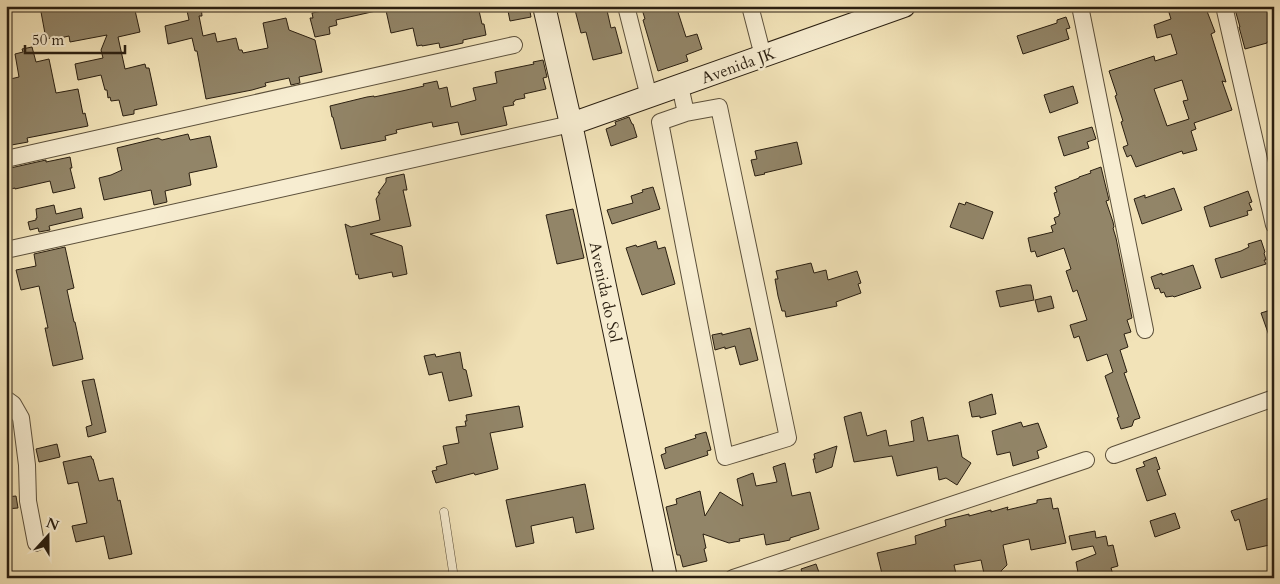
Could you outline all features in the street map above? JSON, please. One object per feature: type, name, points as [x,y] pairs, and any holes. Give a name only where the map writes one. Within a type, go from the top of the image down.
[{"type":"street","name":"Avenida do Sol","points":[[544,6],[571,124],[666,578]]},
{"type":"street","points":[[626,6],[649,97]]},
{"type":"street","points":[[750,6],[763,56]]},
{"type":"street","name":"Avenida JK","points":[[571,124],[904,6]]},
{"type":"street","points":[[1080,6],[1145,330]]},
{"type":"street","points":[[1224,6],[1274,225]]},
{"type":"street","points":[[6,159],[514,45]]},
{"type":"street","points":[[680,86],[686,113]]},
{"type":"street","points":[[719,106],[788,438],[725,457],[660,122],[686,113],[719,106]]},
{"type":"street","points":[[6,250],[571,124]]},
{"type":"street","points":[[1114,455],[1274,398]]},
{"type":"street","points":[[6,399],[13,404],[21,418],[27,465],[28,501],[36,543]]},
{"type":"street","points":[[733,578],[1086,460]]},
{"type":"lane","points":[[444,512],[454,578]]},
{"type":"building","points":[[50,6],[62,6],[63,9],[76,6],[134,6],[140,32],[118,37],[125,69],[145,64],[146,68],[149,68],[157,105],[134,110],[134,114],[123,116],[119,100],[111,101],[110,97],[108,98],[101,75],[78,80],[75,64],[103,58],[101,50],[107,35],[70,42],[69,36],[46,39],[41,12],[50,9]]},
{"type":"building","points":[[186,6],[201,6],[202,16],[199,16],[203,36],[215,33],[217,42],[236,38],[239,50],[242,50],[243,53],[268,48],[263,23],[286,18],[289,30],[315,40],[322,72],[299,77],[300,83],[291,85],[289,78],[265,83],[266,86],[252,90],[206,99],[197,51],[195,51],[192,38],[168,44],[165,26],[189,20]]},
{"type":"building","points":[[338,6],[376,6],[376,11],[336,20],[337,25],[329,27],[330,34],[315,37],[310,18],[313,18],[312,13],[339,8]]},
{"type":"building","points":[[385,6],[478,6],[486,35],[440,48],[439,43],[417,46],[413,28],[391,33]]},
{"type":"building","points":[[507,6],[529,6],[531,17],[510,21]]},
{"type":"building","points":[[591,6],[606,6],[611,28],[615,27],[622,53],[593,60],[586,32],[581,33],[575,10]]},
{"type":"building","points":[[641,6],[676,6],[686,37],[697,34],[702,49],[686,55],[688,61],[658,71],[643,20],[645,19]]},
{"type":"building","points":[[1167,6],[1205,6],[1215,32],[1211,34],[1226,82],[1222,81],[1232,110],[1194,123],[1196,129],[1191,131],[1197,150],[1183,154],[1182,151],[1136,167],[1131,155],[1127,157],[1123,147],[1128,145],[1115,96],[1117,95],[1109,71],[1154,56],[1155,61],[1177,54],[1171,34],[1157,38],[1154,25],[1171,19]],"holes":[[[1182,80],[1188,100],[1183,101],[1189,119],[1167,126],[1154,89]]]},
{"type":"building","points":[[1234,6],[1274,6],[1274,39],[1245,49]]},
{"type":"building","points":[[1066,17],[1070,28],[1066,29],[1069,39],[1023,54],[1017,36],[1057,23],[1057,20]]},
{"type":"building","points":[[32,47],[36,62],[49,59],[56,93],[78,89],[83,114],[85,113],[88,126],[27,138],[28,142],[6,146],[6,80],[19,77],[15,54],[23,52],[22,49]]},
{"type":"building","points":[[543,60],[547,77],[543,78],[546,89],[524,94],[525,98],[515,100],[513,102],[514,105],[503,107],[507,125],[461,135],[458,122],[433,127],[432,122],[396,130],[397,133],[385,136],[386,140],[341,149],[330,106],[424,86],[423,84],[437,81],[439,89],[447,87],[451,107],[476,100],[473,88],[497,83],[495,72],[534,64],[533,62]]},
{"type":"building","points":[[1073,86],[1078,103],[1050,113],[1044,95]]},
{"type":"building","points":[[629,117],[637,137],[611,146],[606,129],[616,125],[615,122]]},
{"type":"building","points":[[1092,127],[1096,139],[1087,142],[1089,148],[1064,156],[1058,137]]},
{"type":"building","points":[[188,134],[190,140],[210,136],[217,167],[189,173],[191,185],[165,191],[167,202],[154,205],[151,190],[104,200],[99,178],[122,170],[117,148],[158,138],[162,140]]},
{"type":"building","points":[[797,142],[802,164],[755,176],[751,160],[757,159],[755,151]]},
{"type":"building","points":[[70,157],[72,168],[70,168],[75,188],[53,193],[50,181],[6,190],[6,169]]},
{"type":"building","points":[[1101,167],[1109,200],[1106,201],[1113,222],[1132,318],[1127,320],[1131,332],[1124,334],[1128,347],[1120,350],[1127,372],[1124,373],[1140,418],[1134,420],[1132,426],[1121,429],[1117,418],[1119,417],[1105,376],[1113,372],[1107,354],[1087,361],[1079,336],[1074,338],[1070,325],[1087,320],[1077,290],[1073,292],[1066,271],[1071,269],[1064,248],[1037,257],[1035,251],[1031,252],[1028,238],[1053,232],[1051,226],[1056,224],[1054,218],[1060,214],[1054,193],[1057,192],[1055,187],[1091,173],[1090,171]]},
{"type":"building","points":[[404,174],[407,190],[403,190],[411,226],[370,234],[402,246],[407,274],[393,277],[392,272],[359,279],[358,274],[356,275],[345,224],[351,227],[380,220],[376,199],[380,193],[378,193],[386,182],[386,178]]},
{"type":"building","points":[[653,187],[660,209],[612,224],[607,210],[633,203],[631,196]]},
{"type":"building","points":[[1174,188],[1182,210],[1142,224],[1134,199],[1145,195],[1145,198]]},
{"type":"building","points":[[1248,191],[1252,202],[1249,203],[1252,210],[1247,211],[1248,215],[1210,227],[1204,207]]},
{"type":"building","points":[[966,202],[993,212],[983,239],[950,227],[959,203],[965,205]]},
{"type":"building","points":[[54,205],[56,214],[81,208],[83,218],[49,226],[50,230],[39,232],[38,228],[30,230],[28,222],[36,220],[36,209]]},
{"type":"building","points":[[573,209],[584,258],[557,264],[546,215]]},
{"type":"building","points":[[1261,240],[1266,264],[1221,278],[1215,259],[1241,251],[1249,247],[1248,244]]},
{"type":"building","points":[[656,241],[658,249],[665,247],[675,284],[642,295],[626,248],[636,245],[637,247]]},
{"type":"building","points":[[65,247],[74,288],[67,290],[83,359],[53,366],[45,328],[48,328],[39,286],[21,290],[16,270],[36,266],[34,254]]},
{"type":"building","points":[[811,263],[814,273],[826,270],[828,280],[857,271],[861,283],[858,284],[861,293],[836,302],[837,306],[786,317],[785,311],[782,311],[778,296],[775,279],[778,279],[776,271]]},
{"type":"building","points":[[1193,265],[1201,288],[1174,297],[1166,297],[1159,288],[1155,289],[1151,277]]},
{"type":"building","points":[[1031,285],[1034,300],[1000,307],[996,291]]},
{"type":"building","points":[[1051,296],[1054,308],[1038,312],[1035,300]]},
{"type":"building","points":[[1274,309],[1274,344],[1272,344],[1261,313]]},
{"type":"building","points":[[750,328],[758,360],[740,365],[735,346],[715,350],[712,335],[722,333],[722,335]]},
{"type":"building","points":[[460,352],[463,369],[466,370],[472,396],[449,401],[442,372],[429,375],[424,356],[435,354],[436,357]]},
{"type":"building","points":[[94,379],[106,432],[88,437],[86,427],[92,425],[82,381]]},
{"type":"building","points":[[992,394],[996,414],[980,418],[980,416],[972,417],[969,402]]},
{"type":"building","points":[[519,406],[523,427],[490,433],[498,469],[436,483],[432,471],[437,470],[436,467],[447,464],[443,446],[459,443],[456,427],[466,426],[466,415]]},
{"type":"building","points":[[861,412],[867,436],[886,430],[889,446],[914,441],[911,421],[923,417],[928,441],[958,435],[962,457],[971,463],[957,485],[946,478],[939,480],[937,467],[897,476],[892,456],[854,462],[844,417]]},
{"type":"building","points":[[1021,422],[1023,427],[1038,423],[1047,447],[1037,451],[1039,458],[1013,466],[1010,452],[997,455],[992,431]]},
{"type":"building","points":[[706,432],[711,450],[707,451],[708,455],[665,469],[661,455],[666,453],[665,448],[696,438],[695,435]]},
{"type":"building","points":[[57,444],[60,457],[39,462],[36,449]]},
{"type":"building","points":[[837,446],[832,467],[816,473],[813,459],[815,459],[814,454]]},
{"type":"building","points":[[91,456],[99,481],[113,478],[132,554],[109,559],[104,536],[76,542],[72,526],[87,523],[78,482],[68,484],[63,462]]},
{"type":"building","points":[[1156,457],[1160,469],[1157,470],[1166,495],[1147,501],[1136,469],[1145,466],[1143,462]]},
{"type":"building","points":[[785,463],[792,496],[810,492],[819,529],[790,538],[790,540],[766,545],[764,534],[729,543],[703,534],[707,561],[683,567],[680,555],[677,555],[666,507],[677,504],[676,499],[700,491],[705,516],[720,492],[743,506],[737,479],[753,473],[756,486],[777,482],[773,467]]},
{"type":"building","points":[[585,484],[594,529],[576,533],[573,517],[531,526],[534,543],[516,547],[506,500]]},
{"type":"building","points":[[16,496],[18,508],[6,509],[6,497]]},
{"type":"building","points":[[1051,498],[1053,509],[1058,508],[1066,543],[1031,550],[1029,539],[1003,545],[1007,565],[1001,571],[1002,576],[985,578],[981,560],[954,565],[957,578],[883,578],[877,553],[916,544],[915,536],[946,526],[945,520],[1008,507],[1007,510],[1037,503],[1037,500]]},
{"type":"building","points":[[1269,498],[1274,508],[1271,509],[1274,523],[1274,544],[1247,550],[1239,519],[1235,521],[1231,511]]},
{"type":"building","points":[[1175,513],[1180,528],[1155,537],[1150,521]]},
{"type":"building","points":[[1095,531],[1096,538],[1106,536],[1108,546],[1113,545],[1118,566],[1111,568],[1114,578],[1079,578],[1076,562],[1096,554],[1093,546],[1072,550],[1069,536]]},
{"type":"building","points":[[816,564],[821,578],[804,578],[801,569]]}]
